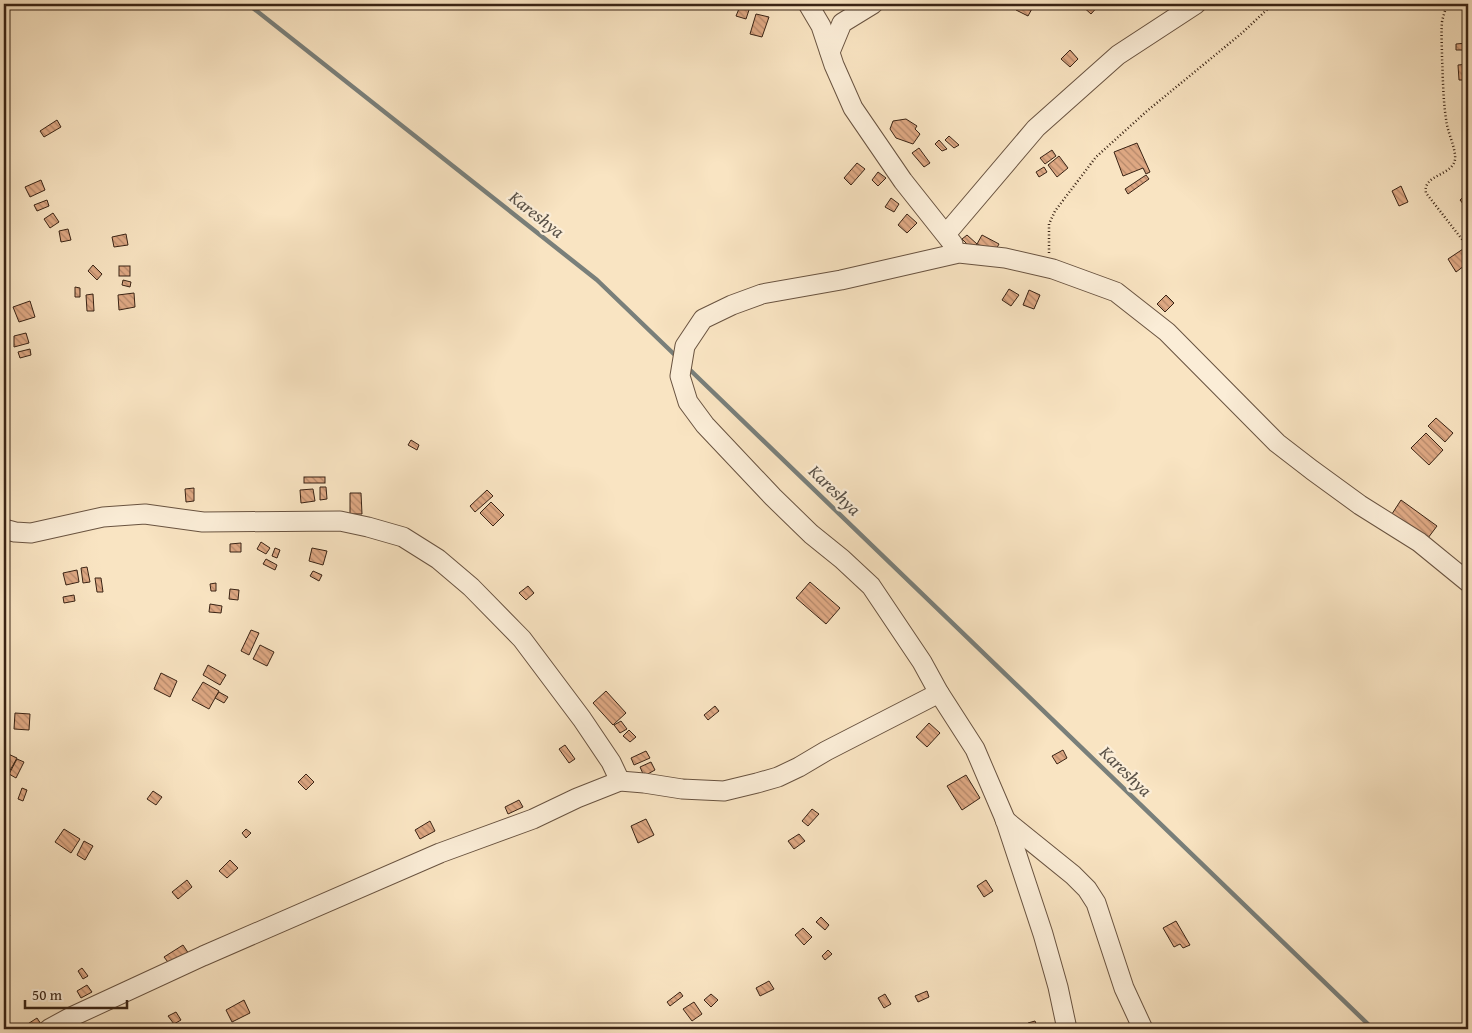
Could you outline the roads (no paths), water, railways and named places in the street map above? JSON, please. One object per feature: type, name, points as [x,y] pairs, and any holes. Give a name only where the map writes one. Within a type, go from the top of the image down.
[{"type":"street","points":[[808,4],[821,26],[853,108],[903,181],[959,253]]},
{"type":"street","points":[[830,52],[842,23],[873,4]]},
{"type":"street","points":[[946,234],[1036,128],[1118,55],[1196,4]]},
{"type":"street","points":[[1068,1029],[1043,934],[1005,819],[975,749],[939,693],[922,662],[871,586],[811,534],[705,425],[688,402],[680,376],[685,346],[703,320],[732,305],[762,294],[841,280],[959,253],[1005,258],[1052,269],[1116,292],[1167,332],[1277,443],[1360,505],[1419,542],[1468,582]]},
{"type":"street","points":[[4,529],[30,533],[103,517],[145,514],[203,522],[340,521],[403,537],[438,559],[471,587],[522,639],[591,732],[611,762],[620,781]]},
{"type":"street","points":[[49,1029],[203,956],[440,852],[533,819],[577,798],[620,781],[682,789],[724,791],[758,783],[778,777],[799,767],[826,751],[939,693]]},
{"type":"street","points":[[1005,819],[1073,875],[1087,889],[1096,903],[1124,988],[1142,1029]]},
{"type":"waterway","name":"Kareshya","points":[[248,4],[597,280],[677,357]]},
{"type":"waterway","name":"Kareshya","points":[[686,366],[1373,1029]]}]
